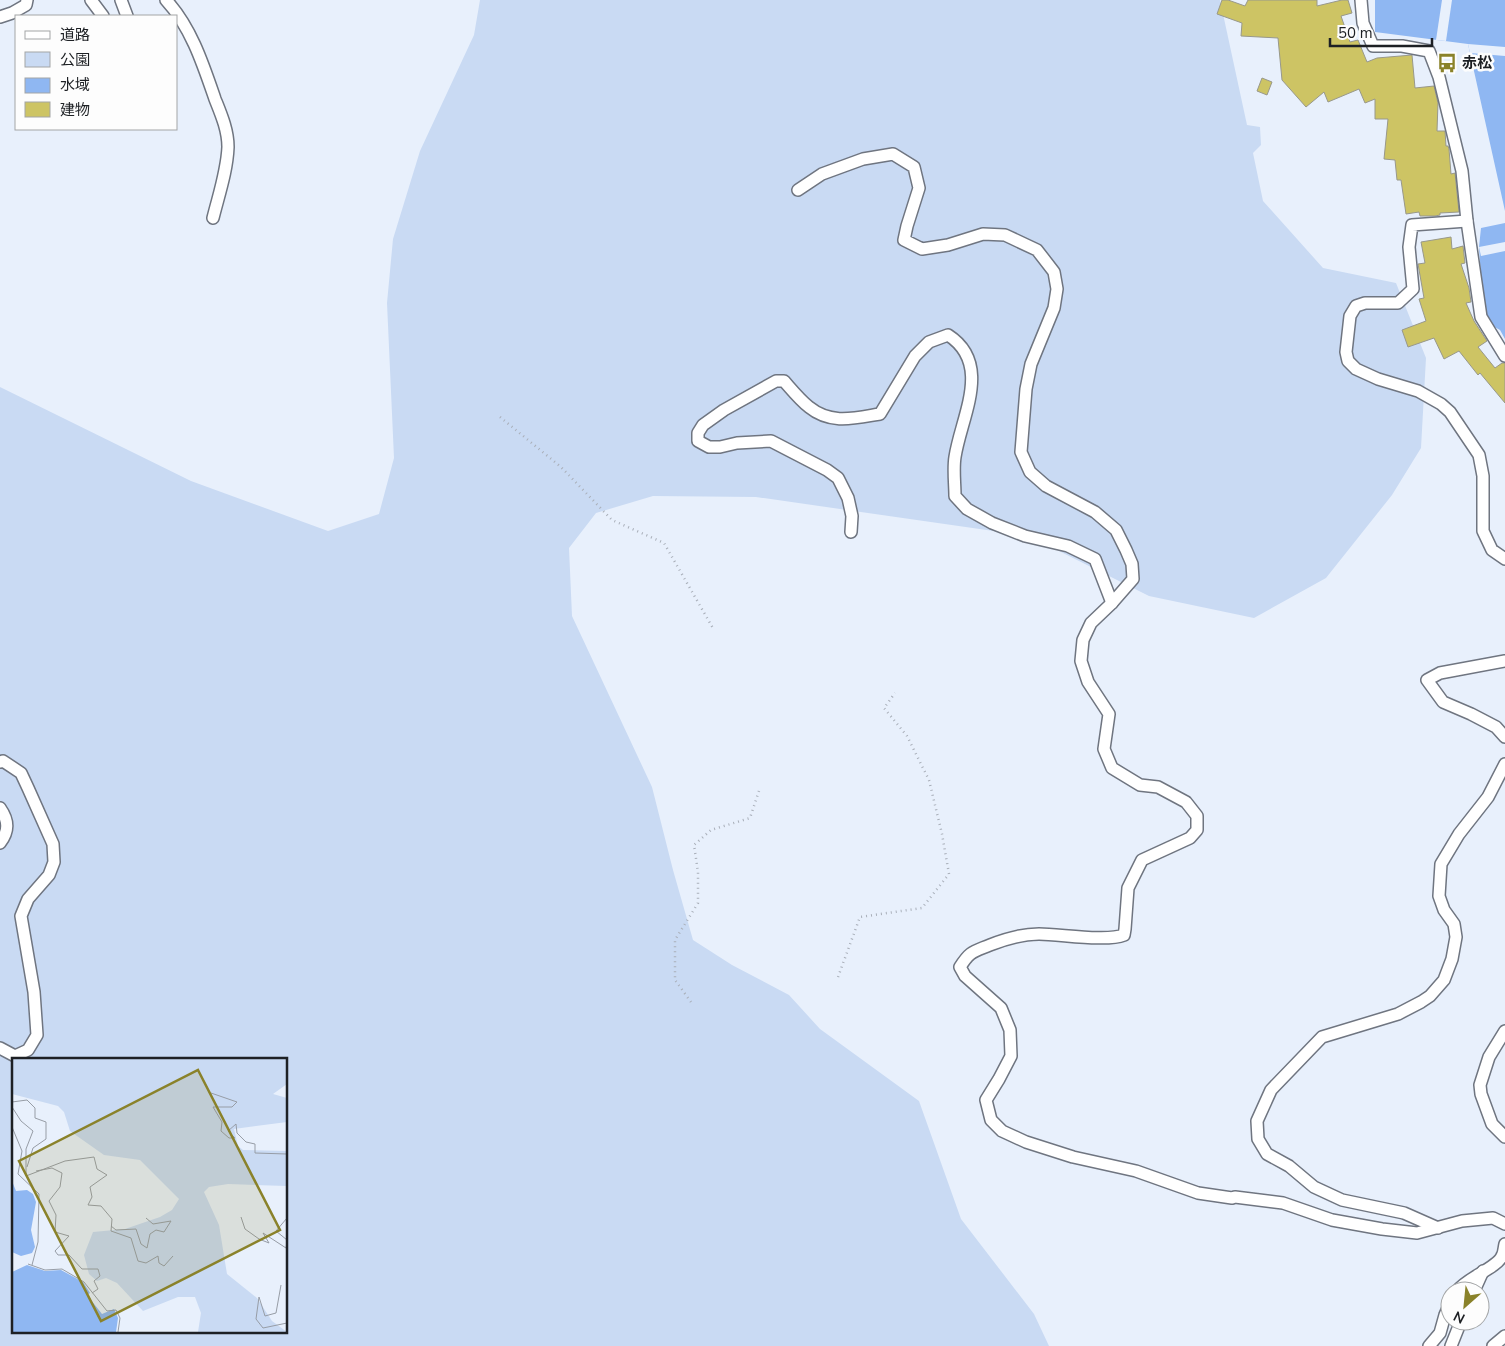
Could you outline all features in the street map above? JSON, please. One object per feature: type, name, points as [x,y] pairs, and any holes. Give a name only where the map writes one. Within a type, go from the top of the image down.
[{"type":"street","points":[[0,17],[26,5],[27,0]]},
{"type":"street","points":[[92,0],[102,15]]},
{"type":"street","points":[[121,0],[128,15]]},
{"type":"street","points":[[166,0],[177,15]]},
{"type":"street","points":[[1361,0],[1363,22],[1373,46],[1402,46],[1429,51],[1440,78],[1462,171],[1467,222],[1481,318],[1505,356]]},
{"type":"street","points":[[178,16],[199,51],[226,127],[228,144],[227,164],[212,218]]},
{"type":"street","points":[[798,190],[822,174],[863,159],[893,154],[914,167],[919,188],[904,240],[922,249],[948,245],[983,234],[1005,235],[1037,250],[1054,272],[1057,289],[1054,308],[1031,364],[1026,389],[1021,452],[1030,472],[1046,486],[1095,512],[1116,530],[1132,564],[1133,579],[1091,623],[1083,640],[1081,661],[1088,682],[1109,714],[1104,749],[1112,768],[1140,785],[1158,787],[1186,802],[1197,816],[1197,830],[1190,838],[1142,860],[1128,888],[1124,935],[1118,937],[1099,937],[1037,934],[1007,939],[967,954],[960,966],[965,976],[1001,1008],[1010,1030],[1011,1056],[986,1100],[992,1120],[1002,1131],[1026,1142],[1074,1157],[1136,1171],[1198,1194],[1232,1198],[1235,1196],[1282,1203],[1332,1220],[1417,1233],[1462,1221],[1493,1218],[1505,1224]]},
{"type":"street","points":[[1467,222],[1412,225],[1409,246],[1413,289],[1398,303],[1366,303],[1356,306],[1350,316],[1346,352],[1348,361],[1356,369],[1378,379],[1418,391],[1441,404],[1450,412],[1479,455],[1483,476],[1483,531],[1492,550],[1505,559]]},
{"type":"street","points":[[850,532],[852,516],[848,498],[838,478],[827,470],[771,441],[709,447],[698,442],[698,433],[703,425],[724,410],[776,381],[784,382],[809,407],[826,418],[846,420],[880,414],[915,356],[928,342],[948,335],[957,341],[968,358],[972,379],[970,400],[955,458],[956,496],[968,509],[992,523],[1025,536],[1068,546],[1095,559],[1112,603]]},
{"type":"street","points":[[1505,661],[1440,673],[1426,680],[1442,702],[1496,727],[1505,737]]},
{"type":"street","points":[[0,762],[3,761],[21,773],[53,844],[54,862],[49,876],[28,900],[21,916],[34,992],[37,1035],[28,1050],[15,1056],[0,1048]]},
{"type":"street","points":[[1438,1228],[1404,1213],[1342,1200],[1314,1188],[1289,1166],[1267,1154],[1258,1139],[1257,1121],[1271,1090],[1322,1037],[1398,1014],[1430,996],[1444,980],[1452,959],[1456,937],[1454,924],[1444,910],[1439,896],[1441,864],[1459,834],[1488,797],[1505,764]]},
{"type":"street","points":[[0,808],[7,825],[7,834],[0,843]]},
{"type":"street","points":[[1505,1031],[1488,1057],[1480,1084],[1481,1094],[1492,1124],[1505,1137]]},
{"type":"street","points":[[1468,1281],[1498,1262],[1502,1256],[1505,1244]]},
{"type":"street","points":[[1479,1281],[1484,1271]]},
{"type":"street","points":[[1429,1346],[1441,1331]]},
{"type":"street","points":[[1451,1346],[1457,1331]]},
{"type":"street","points":[[1493,1346],[1505,1336]]},
{"type":"path","points":[[500,416],[561,467],[612,520],[664,543],[714,630]]},
{"type":"path","points":[[838,977],[860,917],[922,908],[949,874],[929,780],[907,736],[884,708],[895,693]]},
{"type":"path","points":[[691,1002],[675,980],[675,940],[698,902],[698,872],[694,846],[711,830],[750,818],[759,791]]},
{"type":"green space","points":[[480,0],[1220,0],[1247,125],[1260,127],[1261,145],[1253,153],[1263,201],[1323,268],[1396,283],[1426,358],[1421,448],[1392,495],[1326,578],[1254,618],[1149,596],[1029,536],[756,497],[653,496],[596,513],[569,548],[572,616],[652,787],[693,940],[732,965],[789,995],[820,1029],[919,1101],[961,1219],[1034,1314],[1049,1346],[0,1346],[0,387],[191,481],[328,531],[379,514],[394,458],[387,303],[393,239],[420,151],[474,35]]},
{"type":"water","points":[[1375,0],[1505,0],[1505,211],[1468,44],[1375,32]]},
{"type":"water","points":[[1505,223],[1505,339],[1500,330],[1491,325],[1483,309],[1479,247],[1481,228]]},
{"type":"pier","points":[[1442,0],[1452,0],[1446,41],[1436,40]]},
{"type":"pier","points":[[1468,44],[1505,47],[1505,56],[1470,53]]},
{"type":"pier","points":[[1505,242],[1505,251],[1481,256],[1479,247]]},
{"type":"building","points":[[1222,0],[1228,0],[1245,6],[1248,0],[1317,0],[1317,6],[1348,0],[1352,13],[1341,16],[1350,42],[1358,40],[1367,62],[1377,58],[1412,55],[1415,88],[1434,86],[1438,103],[1437,131],[1445,131],[1451,174],[1455,173],[1459,212],[1440,213],[1440,215],[1435,216],[1420,216],[1419,212],[1406,214],[1401,180],[1397,180],[1395,160],[1384,159],[1388,119],[1375,119],[1375,99],[1365,103],[1359,89],[1328,102],[1324,92],[1306,107],[1282,80],[1278,38],[1241,36],[1242,23],[1217,14]]},
{"type":"building","points":[[1262,78],[1272,82],[1267,95],[1257,91]]},
{"type":"building","points":[[1451,237],[1452,249],[1463,246],[1465,263],[1461,264],[1469,288],[1471,302],[1466,303],[1474,321],[1487,341],[1478,347],[1495,368],[1505,363],[1505,403],[1480,373],[1478,375],[1459,351],[1444,359],[1434,338],[1408,347],[1402,330],[1426,321],[1419,299],[1424,298],[1418,264],[1425,263],[1421,242]]},
{"type":"place","name":"赤松","points":[[1447,63]]}]
